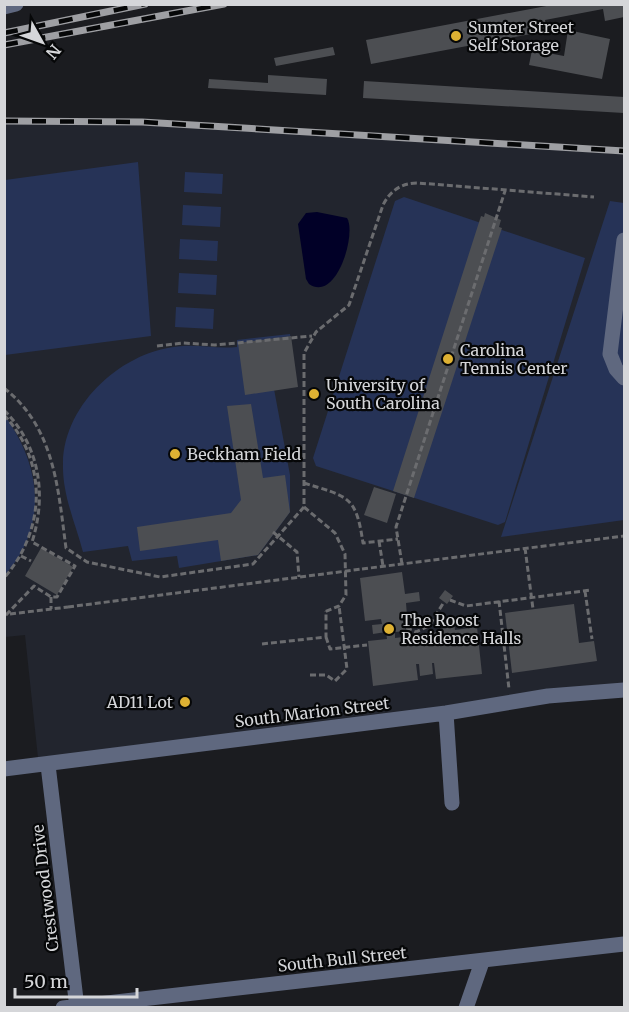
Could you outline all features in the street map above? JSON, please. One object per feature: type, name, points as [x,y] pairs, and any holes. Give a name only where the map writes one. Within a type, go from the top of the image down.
[{"type":"street","points":[[4,7],[16,4]]},
{"type":"street","points":[[624,240],[610,354],[616,369],[624,378]]},
{"type":"street","name":"South Marion Street","points":[[4,769],[446,713],[510,702],[624,690]]},
{"type":"street","points":[[446,713],[452,803]]},
{"type":"street","name":"Crestwood Drive","points":[[48,765],[72,1007]]},
{"type":"street","name":"South Bull Street","points":[[72,1007],[624,944]]},
{"type":"street","points":[[466,1008],[482,962]]},
{"type":"path","points":[[4,388],[19,401],[42,434],[55,470],[66,548],[87,562],[160,578],[253,564],[304,507],[303,362],[307,344],[312,336],[349,305],[383,205],[390,193],[409,183],[594,197]]},
{"type":"path","points":[[402,564],[396,527],[505,190]]},
{"type":"path","points":[[157,346],[183,343],[215,345],[312,336]]},
{"type":"path","points":[[4,413],[17,429],[29,453],[36,481],[35,521],[21,556],[4,578]]},
{"type":"path","points":[[4,413],[24,435],[39,476],[38,520],[32,542],[75,566],[57,597],[51,597],[34,586],[4,618]]},
{"type":"path","points":[[304,483],[349,500],[359,515],[363,543],[398,539]]},
{"type":"path","points":[[304,507],[335,532],[343,546],[347,588],[339,606],[348,669],[335,681],[326,675],[310,675]]},
{"type":"path","points":[[273,532],[297,552],[299,577]]},
{"type":"path","points":[[9,614],[624,536]]},
{"type":"path","points":[[379,542],[383,567]]},
{"type":"path","points":[[525,548],[533,609]]},
{"type":"path","points":[[21,556],[31,561]]},
{"type":"path","points":[[450,600],[466,606],[591,590]]},
{"type":"path","points":[[585,591],[592,639]]},
{"type":"path","points":[[51,597],[51,609]]},
{"type":"path","points":[[406,628],[416,632],[425,629],[444,602]]},
{"type":"path","points":[[499,602],[510,702]]},
{"type":"path","points":[[339,606],[325,611],[326,637],[330,649],[367,645]]},
{"type":"path","points":[[262,644],[326,637]]},
{"type":"shaded area","name":"University of South Carolina","points":[[4,123],[152,123],[438,138],[624,154],[624,690],[38,758],[25,635],[5,637]]},
{"type":"shaded area","points":[[138,162],[151,336],[5,355],[5,180]]},
{"type":"shaded area","points":[[185,172],[223,174],[222,194],[184,192]]},
{"type":"shaded area","points":[[404,197],[585,258],[505,522],[498,525],[316,466],[313,458],[395,201]]},
{"type":"shaded area","points":[[610,201],[624,203],[624,520],[501,537]]},
{"type":"shaded area","points":[[183,205],[221,207],[220,227],[182,225]]},
{"type":"shaded area","points":[[317,212],[347,218],[349,226],[349,238],[342,264],[336,276],[328,284],[319,287],[309,284],[306,279],[298,224],[306,213]]},
{"type":"shaded area","points":[[180,239],[218,241],[217,261],[179,259]]},
{"type":"shaded area","points":[[179,273],[217,275],[216,295],[178,293]]},
{"type":"shaded area","points":[[176,307],[214,309],[213,329],[175,327]]},
{"type":"shaded area","name":"Beckham Field","points":[[290,334],[297,385],[274,389],[290,475],[290,512],[258,555],[179,568],[177,556],[132,561],[128,546],[83,552],[67,497],[63,463],[66,441],[74,420],[86,400],[101,383],[140,357],[161,349],[183,346],[237,347],[237,340]]},
{"type":"shaded area","points":[[5,416],[26,455],[35,496],[34,516],[29,537],[5,575]]},
{"type":"building","name":"Sumter Street Self Storage","points":[[557,4],[624,4],[624,17],[605,21],[603,9],[545,20],[547,31],[371,64],[366,40]]},
{"type":"building","name":"Sumter Street Self Storage","points":[[568,30],[610,39],[602,79],[529,65],[532,50],[564,56]]},
{"type":"building","points":[[333,47],[335,55],[276,66],[274,58]]},
{"type":"building","points":[[268,75],[327,79],[326,95],[208,88],[209,79],[268,83]]},
{"type":"building","name":"Sumter Street Self Storage","points":[[364,81],[624,97],[624,113],[363,98]]},
{"type":"building","name":"Carolina Tennis Center","points":[[485,213],[501,220],[499,227],[502,228],[414,498],[393,491],[481,216],[484,217]]},
{"type":"building","points":[[291,336],[298,387],[245,395],[238,343]]},
{"type":"building","points":[[251,404],[263,478],[285,475],[290,512],[258,555],[221,561],[218,540],[140,551],[137,527],[231,513],[241,500],[227,406]]},
{"type":"building","points":[[374,487],[396,494],[387,523],[364,515]]},
{"type":"building","points":[[41,548],[73,567],[57,595],[25,576]]},
{"type":"building","name":"The Roost Residence Halls","points":[[402,572],[405,594],[419,592],[420,601],[406,603],[407,616],[402,617],[406,631],[395,632],[395,638],[411,636],[412,642],[432,639],[431,633],[443,631],[441,617],[453,615],[455,630],[477,627],[482,674],[436,679],[434,663],[432,663],[433,674],[420,676],[419,664],[416,664],[418,680],[373,686],[368,641],[387,639],[386,632],[373,634],[372,625],[382,624],[381,619],[365,621],[360,578]]},
{"type":"building","points":[[445,590],[453,596],[447,604],[439,598]]},
{"type":"building","points":[[574,604],[579,643],[594,641],[597,661],[512,673],[505,613]]},
{"type":"railway","points":[[4,33],[145,4]]},
{"type":"railway","points":[[4,45],[224,4]]},
{"type":"railway","points":[[4,121],[142,122],[624,151]]},
{"type":"place","name":"Sumter Street Self Storage","points":[[456,36]]},
{"type":"place","name":"Carolina Tennis Center","points":[[448,359]]},
{"type":"place","name":"University of South Carolina","points":[[314,394]]},
{"type":"place","name":"Beckham Field","points":[[175,454]]},
{"type":"place","name":"The Roost Residence Halls","points":[[389,629]]},
{"type":"place","name":"AD11 Lot","points":[[185,702]]}]
